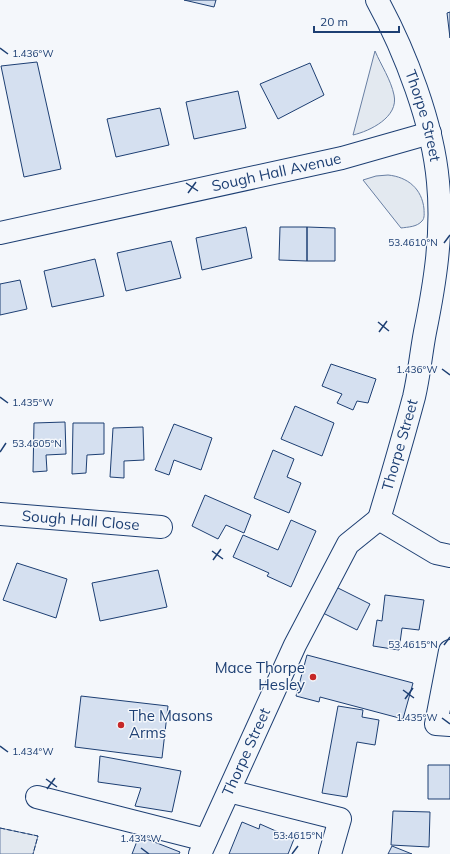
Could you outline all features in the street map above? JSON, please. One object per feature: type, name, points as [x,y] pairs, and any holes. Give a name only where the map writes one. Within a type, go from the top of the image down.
[{"type":"street","name":"Thorpe Street","points":[[203,847],[295,645],[348,544],[379,519],[414,396],[436,277],[439,232],[438,182],[430,134],[415,88],[398,45],[377,0]]},
{"type":"street","name":"Sough Hall Avenue","points":[[2,226],[342,158],[430,134]]},
{"type":"street","name":"Sough Hall Close","points":[[0,514],[161,527]]},
{"type":"street","points":[[379,519],[436,553],[450,556]]},
{"type":"street","points":[[450,651],[436,724],[450,725]]},
{"type":"street","points":[[229,791],[340,819],[330,854]]},
{"type":"street","points":[[37,797],[203,847]]},
{"type":"shaded area","points":[[375,51],[391,84],[394,95],[394,103],[392,110],[382,122],[353,135]]},
{"type":"shaded area","points":[[388,175],[408,181],[417,190],[423,202],[424,209],[423,220],[420,223],[401,228],[363,180],[376,176]]},
{"type":"shaded area","points":[[0,828],[38,836],[33,854],[0,854]]},
{"type":"building","points":[[184,0],[216,0],[214,7]]},
{"type":"building","points":[[450,12],[450,38],[447,13]]},
{"type":"building","points":[[37,62],[61,169],[24,177],[1,66]]},
{"type":"building","points":[[310,63],[324,95],[278,119],[260,84]]},
{"type":"building","points":[[238,91],[246,128],[194,139],[186,102]]},
{"type":"building","points":[[160,108],[169,145],[116,157],[107,119]]},
{"type":"building","points":[[246,227],[252,258],[202,270],[196,238]]},
{"type":"building","points":[[280,227],[307,227],[307,261],[279,260]]},
{"type":"building","points":[[307,227],[335,228],[335,261],[307,261]]},
{"type":"building","points":[[171,241],[181,278],[126,291],[117,253]]},
{"type":"building","points":[[95,259],[104,296],[52,307],[44,271]]},
{"type":"building","points":[[20,280],[27,309],[0,315],[0,284]]},
{"type":"building","points":[[331,364],[376,379],[368,403],[357,401],[353,410],[337,403],[342,394],[322,386]]},
{"type":"building","points":[[295,406],[334,423],[322,456],[281,439]]},
{"type":"building","points":[[65,422],[66,454],[46,455],[47,471],[33,472],[34,423]]},
{"type":"building","points":[[73,423],[104,423],[104,454],[87,455],[86,473],[72,474]]},
{"type":"building","points":[[174,424],[212,438],[201,470],[174,460],[169,475],[155,470]]},
{"type":"building","points":[[143,427],[144,460],[124,461],[124,478],[110,477],[113,428]]},
{"type":"building","points":[[273,450],[294,459],[287,477],[301,483],[289,513],[254,498]]},
{"type":"building","points":[[205,495],[251,515],[244,533],[226,525],[218,539],[192,526]]},
{"type":"building","points":[[291,520],[316,531],[291,587],[267,576],[269,573],[233,557],[243,535],[278,550]]},
{"type":"building","points":[[17,563],[67,579],[56,618],[3,600]]},
{"type":"building","points":[[158,570],[167,607],[100,621],[92,583]]},
{"type":"building","points":[[330,584],[370,604],[357,630],[317,610]]},
{"type":"building","points":[[385,595],[424,600],[419,630],[402,628],[399,650],[373,646],[377,620],[382,621]]},
{"type":"building","points":[[307,655],[413,683],[403,719],[320,697],[319,702],[296,696]]},
{"type":"building","points":[[81,696],[168,706],[162,758],[75,747]]},
{"type":"building","points":[[338,706],[363,710],[362,717],[379,720],[375,745],[357,742],[347,797],[322,793]]},
{"type":"building","points":[[100,756],[181,771],[172,812],[135,806],[141,788],[98,782]]},
{"type":"building","points":[[428,765],[450,765],[450,799],[428,799]]},
{"type":"building","points":[[393,811],[430,812],[429,847],[391,845]]},
{"type":"building","points":[[242,822],[259,829],[260,824],[294,839],[288,854],[229,854]]},
{"type":"building","points":[[139,836],[180,852],[179,854],[132,854]]},
{"type":"building","points":[[392,846],[412,854],[388,854]]},
{"type":"fence","points":[[0,828],[38,836],[33,854]]},
{"type":"place","name":"Mace Thorpe Hesley","points":[[313,677]]},
{"type":"place","name":"The Masons Arms","points":[[121,725]]}]
